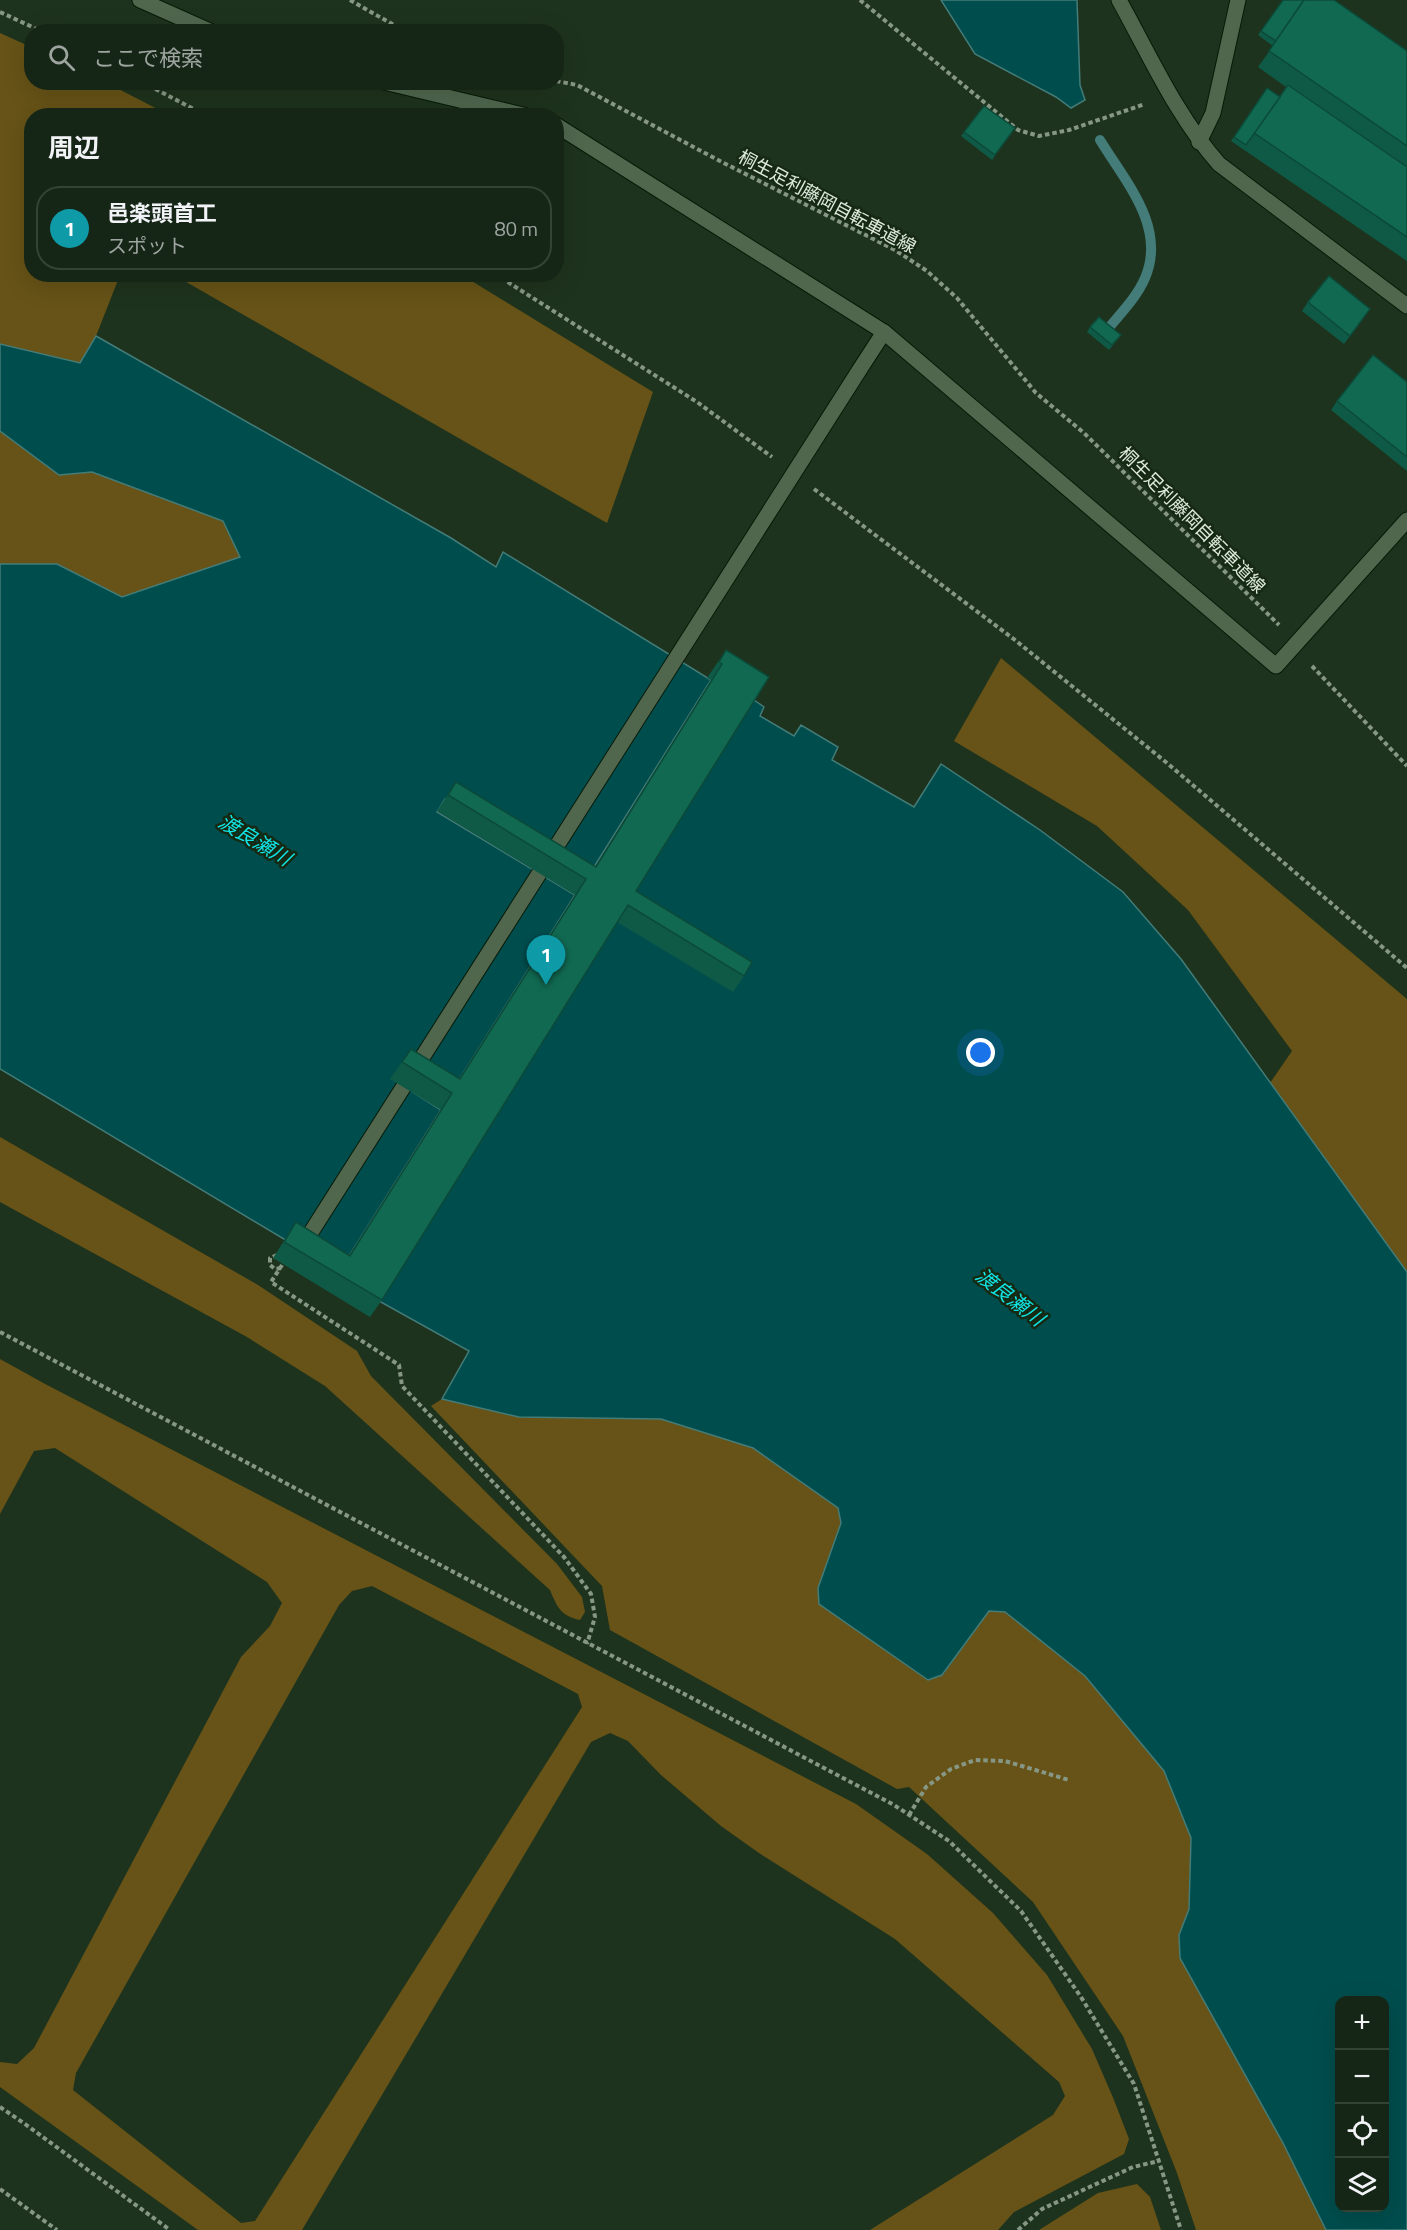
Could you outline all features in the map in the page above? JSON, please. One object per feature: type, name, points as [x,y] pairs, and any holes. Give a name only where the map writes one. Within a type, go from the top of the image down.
[{"type":"street","points":[[140,0],[194,24]]},
{"type":"street","points":[[1119,0],[1199,141],[1219,164],[1407,306]]},
{"type":"street","points":[[1199,141],[1213,113],[1238,0]]},
{"type":"street","points":[[418,90],[493,108]]},
{"type":"street","points":[[564,130],[884,332],[1276,666],[1407,520]]},
{"type":"street","points":[[285,1266],[884,332]]},
{"type":"path","points":[[350,0],[392,24]]},
{"type":"path","points":[[860,0],[1018,130],[1039,136],[1069,130],[1172,95]]},
{"type":"path","points":[[0,12],[26,24]]},
{"type":"path","name":"桐生足利藤岡自転車道線","points":[[564,83],[577,85],[895,250],[927,271],[957,298],[1036,393],[1084,433],[1278,624]]},
{"type":"path","points":[[157,90],[192,108]]},
{"type":"path","points":[[508,282],[697,402],[772,458]]},
{"type":"path","points":[[809,486],[1015,640],[1167,763],[1407,968]]},
{"type":"path","points":[[1311,665],[1407,766]]},
{"type":"path","points":[[285,1266],[271,1282],[399,1365],[402,1386],[564,1557],[591,1594],[595,1617],[587,1644]]},
{"type":"path","points":[[0,1332],[894,1805],[949,1841],[1020,1911],[1081,1997],[1134,2084],[1181,2230]]},
{"type":"path","points":[[909,1815],[926,1787],[951,1769],[975,1760],[1005,1761],[1069,1780]]},
{"type":"path","points":[[0,2107],[170,2230]]},
{"type":"path","points":[[1018,2230],[1042,2209],[1133,2167],[1159,2161]]},
{"type":"path","points":[[0,2189],[57,2230]]},
{"type":"shaded area","points":[[0,33],[24,44],[24,90],[121,90],[155,108],[24,108],[24,282],[117,282],[96,336],[80,363],[0,344]]},
{"type":"shaded area","points":[[186,282],[473,282],[653,392],[607,523]]},
{"type":"shaded area","points":[[0,431],[59,475],[92,472],[223,521],[240,557],[122,598],[57,564],[0,564]]},
{"type":"shaded area","points":[[1001,658],[1407,999],[1407,1272],[1270,1083],[1292,1051],[1188,910],[1097,826],[954,741]]},
{"type":"shaded area","points":[[0,1137],[258,1285],[357,1351],[371,1376],[557,1564],[582,1597],[585,1612],[580,1620],[564,1613],[550,1590],[325,1386],[247,1337],[0,1202]]},
{"type":"shaded area","points":[[0,1359],[856,1804],[927,1854],[993,1913],[1047,1975],[1092,2049],[1114,2100],[1129,2139],[1124,2154],[1014,2212],[998,2230],[870,2230],[1053,2115],[1065,2096],[1059,2082],[895,1939],[759,1853],[721,1826],[661,1775],[628,1741],[610,1733],[591,1742],[302,2230],[198,2230],[0,2087],[0,2062],[17,2064],[34,2048],[241,1657],[270,1626],[282,1603],[267,1582],[55,1448],[34,1451],[0,1514]],"holes":[[[372,1586],[578,1694],[582,1707],[255,2221],[241,2223],[73,2090],[76,2073],[339,1605],[352,1591]]]},
{"type":"shaded area","points":[[442,1399],[519,1417],[661,1419],[753,1448],[838,1508],[841,1523],[818,1588],[819,1604],[928,1680],[943,1675],[989,1611],[1005,1612],[1085,1676],[1164,1771],[1191,1838],[1189,1909],[1179,1935],[1326,2230],[1196,2230],[1177,2173],[1123,2036],[1033,1902],[909,1787],[897,1789],[610,1630],[602,1586],[431,1406]]},
{"type":"shaded area","points":[[1137,2184],[1150,2197],[1161,2230],[1039,2230],[1098,2193]]},
{"type":"water","points":[[941,0],[1077,0],[1080,85],[1085,100],[1071,108],[1056,97],[975,54]]},
{"type":"water","name":"渡良瀬川","points":[[96,336],[451,538],[496,567],[503,552],[711,680],[584,883],[445,799],[437,812],[575,895],[449,1096],[391,1078],[441,1110],[339,1272],[0,1069],[0,564],[57,564],[122,597],[240,557],[223,521],[92,472],[59,475],[0,431],[0,344],[80,363]]},
{"type":"water","name":"渡良瀬川","points":[[754,700],[764,707],[760,716],[794,736],[801,725],[838,747],[832,760],[914,807],[941,764],[1040,830],[1123,892],[1181,959],[1407,1272],[1407,2230],[1326,2230],[1283,2143],[1180,1958],[1179,1935],[1189,1909],[1191,1838],[1164,1771],[1085,1676],[1005,1612],[989,1611],[942,1675],[928,1680],[819,1604],[818,1588],[841,1523],[838,1508],[753,1448],[661,1419],[519,1417],[442,1399],[469,1351],[379,1301]]},
{"type":"building","points":[[1283,0],[1304,0],[1276,41],[1261,31]]},
{"type":"building","points":[[1304,0],[1334,0],[1407,51],[1407,146],[1269,51]]},
{"type":"building","points":[[1288,85],[1407,167],[1407,237],[1254,133]]},
{"type":"building","points":[[1267,88],[1280,97],[1246,145],[1234,137]]},
{"type":"building","points":[[984,106],[1015,128],[995,155],[964,132]]},
{"type":"building","points":[[1329,276],[1370,309],[1350,336],[1308,302]]},
{"type":"building","points":[[1099,317],[1121,335],[1112,345],[1090,327]]},
{"type":"building","points":[[1373,355],[1407,382],[1407,457],[1337,401]]},
{"type":"building","points":[[726,650],[769,677],[636,891],[752,962],[744,976],[628,905],[382,1300],[284,1242],[296,1222],[350,1256],[452,1093],[402,1062],[411,1049],[460,1079],[586,879],[448,795],[456,782],[596,867],[722,664],[719,662]]},
{"type":"waterway","points":[[1100,140],[1140,205],[1151,241],[1150,259],[1142,285],[1107,330]]},
{"type":"place","name":"邑楽頭首工","points":[[546,985]]}]
